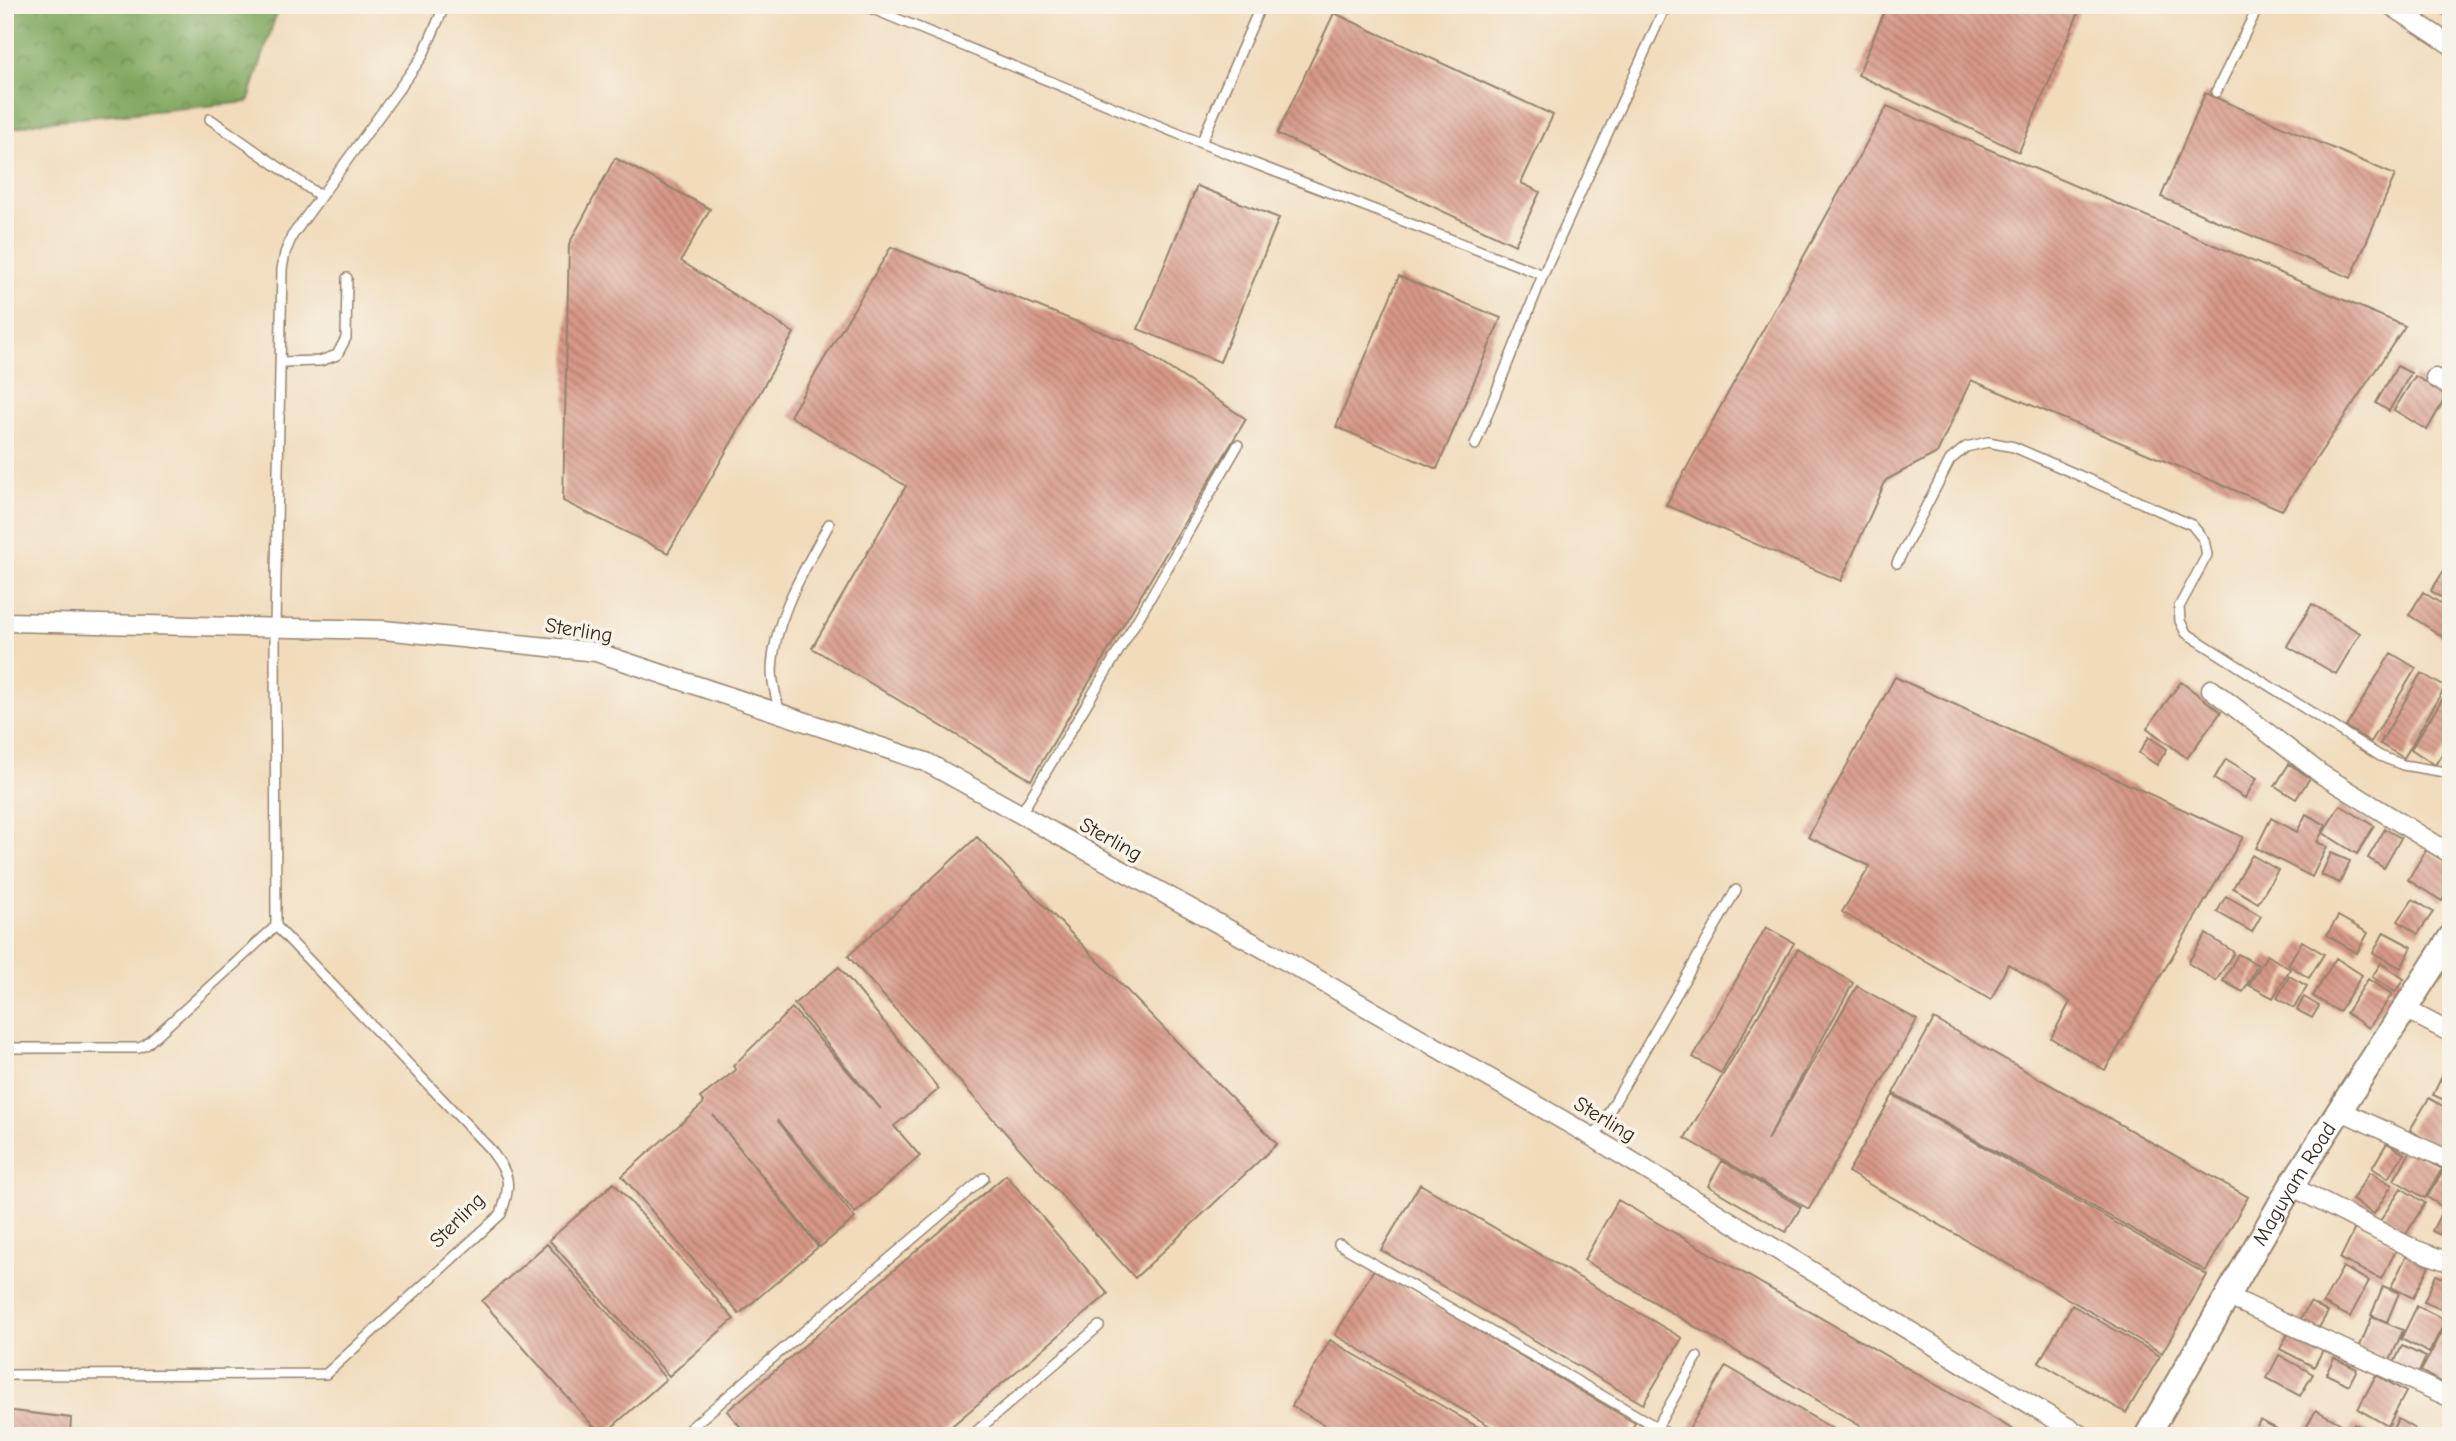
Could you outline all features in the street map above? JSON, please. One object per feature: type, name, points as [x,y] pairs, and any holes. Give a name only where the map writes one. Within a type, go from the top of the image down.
[{"type":"main road","name":"Maguyam Road","points":[[2147,1436],[2291,1186],[2451,937]]},
{"type":"street","points":[[2389,5],[2451,45]]},
{"type":"street","points":[[2446,5],[2451,8]]},
{"type":"street","points":[[2435,378],[2451,387]]},
{"type":"street","name":"Sterling","points":[[5,622],[384,630],[596,652],[926,762],[1286,961],[1594,1138],[2082,1436]]},
{"type":"street","points":[[2211,689],[2321,774],[2451,853]]},
{"type":"street","points":[[2403,1008],[2451,1033]]},
{"type":"street","points":[[2339,1110],[2451,1161]]},
{"type":"street","points":[[2291,1186],[2414,1249],[2451,1263]]},
{"type":"street","points":[[2227,1296],[2451,1398]]},
{"type":"lane","points":[[5,1048],[139,1048],[146,1045],[276,926],[275,626],[282,269],[292,236],[422,57],[445,5]]},
{"type":"lane","points":[[863,5],[1201,143],[1543,275]]},
{"type":"lane","points":[[1201,143],[1261,5]]},
{"type":"lane","points":[[1475,445],[1543,275],[1666,5]]},
{"type":"lane","points":[[2217,92],[2259,5]]},
{"type":"lane","points":[[210,119],[320,196]]},
{"type":"lane","points":[[282,362],[320,361],[337,355],[346,338],[347,278]]},
{"type":"lane","points":[[1897,563],[1950,460],[1966,447],[1988,442],[2014,447],[2192,525],[2204,540],[2207,555],[2179,607],[2180,621],[2186,632],[2380,756],[2403,765],[2451,773]]},
{"type":"lane","points":[[1020,815],[1238,445]]},
{"type":"lane","points":[[780,713],[772,674],[774,649],[794,589],[829,524]]},
{"type":"lane","points":[[1594,1138],[1736,890]]},
{"type":"lane","name":"Sterling","points":[[5,1375],[326,1374],[500,1214],[508,1192],[505,1168],[489,1148],[276,926]]},
{"type":"lane","points":[[681,1436],[984,1178]]},
{"type":"lane","points":[[1339,1244],[1655,1432],[1672,1436]]},
{"type":"lane","points":[[971,1436],[1099,1326]]},
{"type":"lane","points":[[1655,1432],[1697,1357]]},
{"type":"green space","points":[[5,5],[279,5],[248,102],[37,122],[5,131]]},
{"type":"building","points":[[1887,5],[2082,5],[2019,152],[1858,75]]},
{"type":"building","points":[[1334,13],[1553,115],[1521,183],[1540,192],[1515,245],[1277,134]]},
{"type":"building","points":[[2205,93],[2395,175],[2351,278],[2161,197]]},
{"type":"building","points":[[1887,106],[2405,326],[2282,510],[1971,380],[1937,453],[1886,480],[1841,581],[1666,505]]},
{"type":"building","points":[[615,158],[710,209],[681,261],[794,333],[668,553],[563,501],[569,244]]},
{"type":"building","points":[[1197,186],[1279,218],[1220,362],[1138,329]]},
{"type":"building","points":[[891,247],[1134,345],[1246,419],[1031,780],[812,648],[906,486],[790,416]]},
{"type":"building","points":[[1399,276],[1501,318],[1437,469],[1336,427]]},
{"type":"building","points":[[2397,366],[2411,373],[2389,411],[2376,403]]},
{"type":"building","points":[[2415,376],[2447,395],[2427,430],[2394,410]]},
{"type":"building","points":[[2446,567],[2451,570],[2451,604],[2431,591]]},
{"type":"building","points":[[2423,592],[2451,610],[2451,642],[2409,615]]},
{"type":"building","points":[[2312,604],[2360,633],[2336,674],[2287,646]]},
{"type":"building","points":[[2391,653],[2416,668],[2371,742],[2346,727]]},
{"type":"building","points":[[2421,673],[2445,687],[2404,758],[2380,744]]},
{"type":"building","points":[[1895,677],[2243,837],[2105,1070],[2051,1038],[2070,1002],[2008,964],[1991,1000],[1842,912],[1870,866],[1808,837]]},
{"type":"building","points":[[2181,682],[2221,712],[2187,758],[2147,728]]},
{"type":"building","points":[[2443,698],[2451,703],[2451,740],[2435,765],[2411,749]]},
{"type":"building","points":[[2149,737],[2167,749],[2157,765],[2139,753]]},
{"type":"building","points":[[2226,759],[2257,778],[2245,798],[2214,779]]},
{"type":"building","points":[[2289,764],[2310,778],[2296,799],[2275,786]]},
{"type":"building","points":[[2340,805],[2374,826],[2357,854],[2323,833]]},
{"type":"building","points":[[2306,814],[2326,825],[2317,842],[2327,847],[2312,877],[2256,848],[2271,818],[2297,832]]},
{"type":"building","points":[[2385,829],[2401,838],[2384,868],[2368,858]]},
{"type":"building","points":[[977,837],[1277,1144],[1135,1278],[848,956]]},
{"type":"building","points":[[2426,850],[2451,865],[2451,886],[2442,901],[2408,880]]},
{"type":"building","points":[[2331,853],[2350,861],[2340,883],[2321,875]]},
{"type":"building","points":[[2252,855],[2278,870],[2258,903],[2233,888]]},
{"type":"building","points":[[2226,896],[2261,916],[2252,932],[2217,912]]},
{"type":"building","points":[[2413,899],[2433,912],[2418,934],[2398,921]]},
{"type":"building","points":[[2338,916],[2368,933],[2357,953],[2327,935]]},
{"type":"building","points":[[1766,927],[1794,943],[1721,1073],[1693,1057]]},
{"type":"building","points":[[2384,932],[2412,947],[2401,968],[2373,953]]},
{"type":"building","points":[[2206,934],[2234,952],[2216,981],[2188,963]]},
{"type":"building","points":[[2302,941],[2324,954],[2309,978],[2288,965]]},
{"type":"building","points":[[1798,949],[1853,983],[1767,1140],[1857,986],[1917,1020],[1809,1209],[1685,1138]]},
{"type":"building","points":[[2238,954],[2258,965],[2243,992],[2223,981]]},
{"type":"building","points":[[2267,955],[2290,969],[2273,998],[2249,985]]},
{"type":"building","points":[[2336,958],[2362,975],[2339,1012],[2313,996]]},
{"type":"building","points":[[2381,963],[2404,979],[2395,992],[2372,977]]},
{"type":"building","points":[[839,967],[939,1089],[894,1126],[920,1156],[855,1213],[777,1120],[855,1218],[820,1247],[713,1115],[818,1247],[739,1314],[622,1176],[704,1103],[700,1098],[736,1070],[733,1066],[792,1008],[881,1109],[794,1004]]},
{"type":"building","points":[[2289,976],[2307,986],[2294,1008],[2277,998]]},
{"type":"building","points":[[2368,979],[2392,994],[2369,1028],[2346,1013]]},
{"type":"building","points":[[2304,997],[2319,1006],[2312,1018],[2297,1010]]},
{"type":"building","points":[[1934,1019],[2248,1197],[2206,1271],[1893,1093]]},
{"type":"building","points":[[2443,1074],[2451,1078],[2451,1103],[2433,1095]]},
{"type":"building","points":[[1893,1095],[2207,1275],[2162,1353],[1848,1172]]},
{"type":"building","points":[[2429,1098],[2451,1111],[2451,1155],[2410,1130]]},
{"type":"building","points":[[2387,1143],[2404,1154],[2388,1178],[2372,1168]]},
{"type":"building","points":[[2411,1151],[2442,1169],[2425,1198],[2394,1180]]},
{"type":"building","points":[[1722,1161],[1801,1207],[1786,1232],[1708,1186]]},
{"type":"building","points":[[2444,1170],[2451,1174],[2451,1212],[2427,1197]]},
{"type":"building","points":[[2370,1172],[2392,1185],[2374,1214],[2352,1200]]},
{"type":"building","points":[[1006,1175],[1108,1294],[940,1436],[748,1436],[727,1411]]},
{"type":"building","points":[[614,1183],[734,1319],[669,1376],[549,1240]]},
{"type":"building","points":[[1420,1184],[1682,1338],[1643,1404],[1381,1250]]},
{"type":"building","points":[[2401,1188],[2425,1203],[2402,1241],[2377,1226]]},
{"type":"building","points":[[1618,1200],[2024,1436],[1877,1436],[1584,1260]]},
{"type":"building","points":[[2442,1211],[2451,1215],[2451,1240],[2432,1231]]},
{"type":"building","points":[[2356,1226],[2398,1247],[2381,1279],[2340,1259]]},
{"type":"building","points":[[547,1244],[666,1379],[602,1436],[482,1301]]},
{"type":"building","points":[[2407,1255],[2429,1266],[2413,1298],[2391,1287]]},
{"type":"building","points":[[2343,1267],[2369,1281],[2350,1317],[2323,1303]]},
{"type":"building","points":[[1374,1269],[1635,1423],[1628,1436],[1507,1436],[1335,1335]]},
{"type":"building","points":[[2436,1275],[2451,1281],[2451,1298],[2445,1311],[2424,1302]]},
{"type":"building","points":[[2383,1286],[2399,1293],[2387,1322],[2371,1315]]},
{"type":"building","points":[[2310,1302],[2328,1312],[2317,1331],[2299,1322]]},
{"type":"building","points":[[2072,1305],[2160,1356],[2126,1413],[2039,1362]]},
{"type":"building","points":[[2417,1306],[2446,1320],[2429,1353],[2401,1339]]},
{"type":"building","points":[[2372,1317],[2403,1330],[2390,1361],[2359,1348]]},
{"type":"building","points":[[2444,1329],[2451,1333],[2451,1371],[2444,1384],[2421,1371]]},
{"type":"building","points":[[2289,1332],[2323,1350],[2314,1367],[2280,1349]]},
{"type":"building","points":[[1330,1340],[1493,1436],[1343,1436],[1292,1406]]},
{"type":"building","points":[[2402,1346],[2426,1357],[2418,1374],[2394,1363]]},
{"type":"building","points":[[2279,1355],[2313,1374],[2300,1396],[2267,1378]]},
{"type":"building","points":[[2334,1358],[2357,1369],[2349,1385],[2326,1374]]},
{"type":"building","points":[[1726,1366],[1845,1436],[1694,1436],[1687,1432]]},
{"type":"building","points":[[2376,1375],[2406,1392],[2388,1426],[2358,1409]]},
{"type":"building","points":[[5,1410],[71,1418],[70,1436],[5,1436]]},
{"type":"building","points":[[2316,1410],[2341,1424],[2334,1436],[2301,1436]]},
{"type":"building","points":[[2398,1419],[2415,1429],[2411,1436],[2389,1436]]},
{"type":"building","points":[[2260,1420],[2290,1436],[2252,1436]]},
{"type":"building","points":[[2354,1423],[2376,1436],[2347,1436]]},
{"type":"building","points":[[171,1432],[172,1436],[141,1436],[141,1434]]},
{"type":"waterway","points":[[135,5],[151,9],[154,5]]}]
